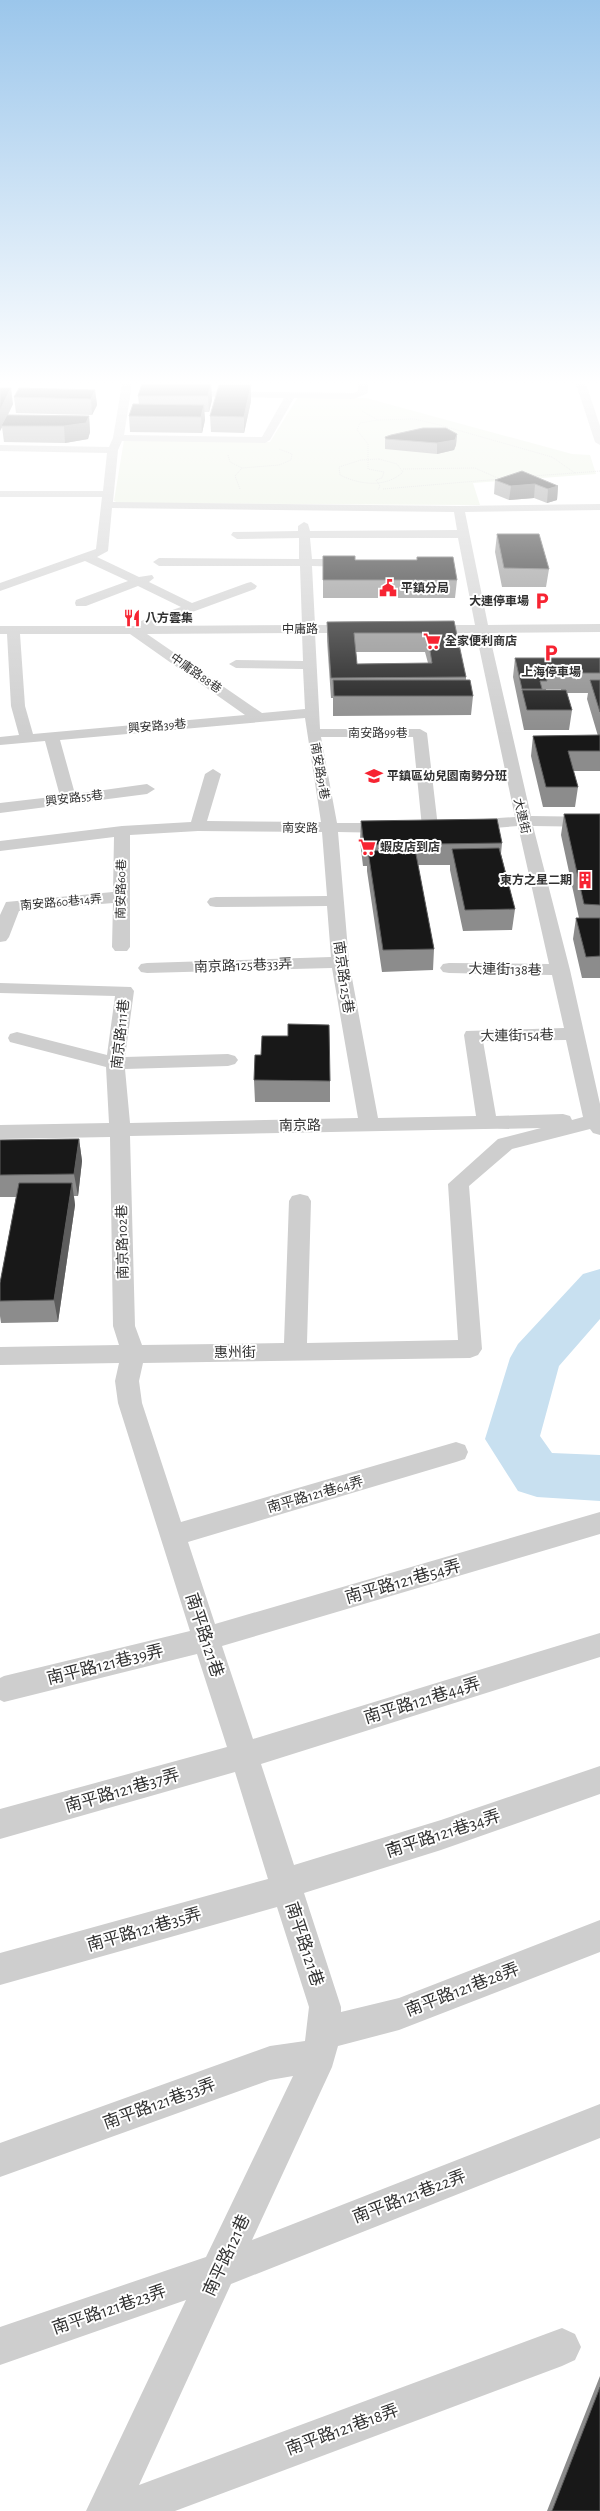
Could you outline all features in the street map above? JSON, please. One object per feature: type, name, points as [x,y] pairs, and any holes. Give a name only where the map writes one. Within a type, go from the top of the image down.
[{"type":"street","points":[[0,586],[102,552],[107,501]]},
{"type":"street","points":[[153,501],[459,509],[600,507]]},
{"type":"street","name":"大連街","points":[[459,509],[481,629],[523,821],[598,1123]]},
{"type":"street","points":[[237,535],[304,530],[463,534]]},
{"type":"street","name":"南安路91巷","points":[[304,530],[310,629],[313,732],[330,829]]},
{"type":"street","points":[[87,557],[140,581],[191,607]]},
{"type":"street","points":[[159,562],[368,563]]},
{"type":"street","points":[[81,603],[140,581],[182,562]]},
{"type":"street","points":[[453,563],[468,563]]},
{"type":"street","points":[[132,629],[251,586]]},
{"type":"street","points":[[411,629],[600,628]]},
{"type":"street","name":"中庸路88巷","points":[[132,629],[259,718]]},
{"type":"street","name":"中庸路","points":[[6,630],[372,629]]},
{"type":"street","points":[[6,630],[18,706],[27,738]]},
{"type":"street","points":[[236,664],[311,665]]},
{"type":"street","name":"興安路39巷","points":[[0,741],[51,735],[313,713]]},
{"type":"street","name":"南安路99巷","points":[[313,732],[420,733],[430,827]]},
{"type":"street","points":[[51,735],[69,799]]},
{"type":"street","points":[[198,826],[213,774]]},
{"type":"street","name":"興安路55巷","points":[[0,808],[148,789]]},
{"type":"street","name":"南安路","points":[[0,846],[122,831],[198,826],[330,829],[430,827],[523,821],[600,822]]},
{"type":"street","name":"南京路125巷","points":[[330,829],[340,962],[369,1124]]},
{"type":"street","name":"南安路60巷","points":[[121,947],[120,897],[122,831]]},
{"type":"street","name":"南安路60巷14弄","points":[[0,937],[12,906],[120,897]]},
{"type":"street","points":[[216,902],[336,901]]},
{"type":"street","name":"南京路125巷33弄","points":[[147,968],[340,962]]},
{"type":"street","name":"大連街138巷","points":[[449,968],[561,970]]},
{"type":"street","name":"南京路111巷","points":[[0,988],[125,991],[115,1063],[120,1129]]},
{"type":"street","name":"大連街154巷","points":[[487,1122],[473,1035],[575,1034]]},
{"type":"street","points":[[17,1038],[115,1063],[228,1060]]},
{"type":"street","name":"南京路","points":[[0,1132],[487,1122],[598,1123]]},
{"type":"street","name":"惠州街","points":[[0,1356],[470,1349],[458,1184],[506,1144],[598,1123]]},
{"type":"street","name":"南京路102巷","points":[[120,1129],[124,1326],[133,1353]]},
{"type":"street","points":[[295,1351],[300,1201]]},
{"type":"street","name":"南平路121巷","points":[[106,2511],[218,2271],[321,2044],[325,2007],[130,1403],[127,1381],[133,1353]]},
{"type":"street","name":"南平路121巷64弄","points":[[173,1536],[456,1452]]},
{"type":"street","name":"南平路121巷54弄","points":[[206,1639],[600,1523]]},
{"type":"street","name":"南平路121巷39弄","points":[[4,1689],[206,1639]]},
{"type":"street","name":"南平路121巷44弄","points":[[244,1756],[600,1645]]},
{"type":"street","name":"南平路121巷37弄","points":[[0,1824],[244,1756]]},
{"type":"street","name":"南平路121巷34弄","points":[[286,1886],[441,1835],[600,1780]]},
{"type":"street","name":"南平路121巷35弄","points":[[0,1969],[286,1886]]},
{"type":"street","name":"南平路121巷28弄","points":[[321,2044],[600,1936]]},
{"type":"street","name":"南平路121巷33弄","points":[[0,2160],[321,2044]]},
{"type":"street","name":"南平路121巷22弄","points":[[218,2271],[600,2121]]},
{"type":"street","name":"南平路121巷23弄","points":[[0,2346],[218,2271]]},
{"type":"street","name":"南平路121巷18弄","points":[[122,2511],[562,2347]]},
{"type":"green space","points":[[114,501],[479,501],[480,505],[119,503]]},
{"type":"building","points":[[497,534],[539,534],[549,569],[504,568]]},
{"type":"building","points":[[323,556],[355,556],[355,560],[417,560],[417,557],[453,557],[457,580],[323,580]]},
{"type":"building","points":[[454,621],[466,677],[331,678],[327,622]],"holes":[[[354,633],[427,633],[432,663],[357,664]]]},
{"type":"building","points":[[515,658],[600,658],[600,673],[564,673],[563,670],[544,670],[547,681],[540,681],[542,689],[522,689]]},
{"type":"building","points":[[333,680],[470,680],[473,696],[334,696]]},
{"type":"building","points":[[590,680],[600,680],[600,712]]},
{"type":"building","points":[[522,690],[566,690],[572,710],[527,710]]},
{"type":"building","points":[[600,735],[600,751],[568,751],[578,787],[546,787],[533,736]]},
{"type":"building","name":"東方之星二期","points":[[564,814],[600,814],[600,905],[584,904]]},
{"type":"building","points":[[497,819],[502,843],[364,845],[361,821]]},
{"type":"building","points":[[499,848],[515,909],[465,910],[452,849]]},
{"type":"building","points":[[415,849],[434,949],[383,950],[368,851]]},
{"type":"building","points":[[576,918],[600,918],[600,956],[586,957]]},
{"type":"building","points":[[288,1024],[329,1025],[330,1081],[254,1080],[255,1055],[261,1055],[262,1036],[288,1036]]},
{"type":"building","points":[[79,1139],[74,1174],[0,1175],[0,1140]]},
{"type":"building","points":[[19,1183],[72,1183],[54,1300],[0,1301],[0,1283]]},
{"type":"building","points":[[600,2387],[600,2511],[552,2511]]},
{"type":"waterway","points":[[600,1287],[536,1358],[512,1439],[537,1475],[600,1478]]},
{"type":"place","name":"平鎮分局","points":[[388,588]]},
{"type":"place","name":"大連停車場","points":[[542,601]]},
{"type":"place","name":"八方雲集","points":[[132,618]]},
{"type":"place","name":"全家便利商店","points":[[432,641]]},
{"type":"place","name":"上海停車場","points":[[551,653]]},
{"type":"place","name":"平鎮區幼兒園南勢分班","points":[[374,776]]},
{"type":"place","name":"蝦皮店到店","points":[[367,847]]},
{"type":"place","name":"東方之星二期","points":[[585,880]]}]
